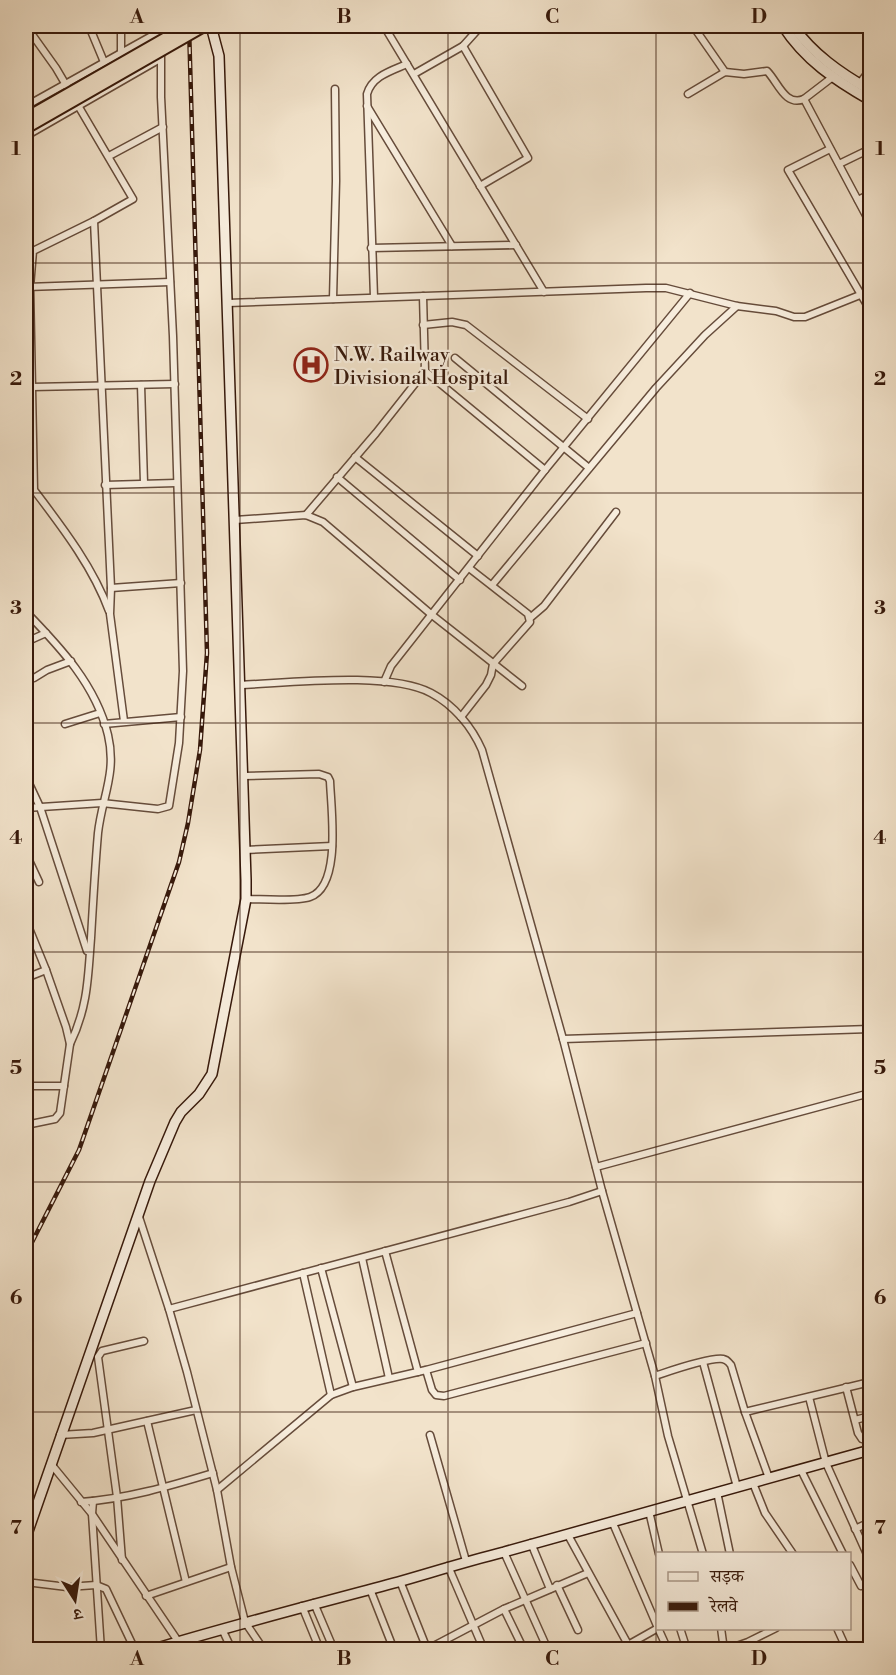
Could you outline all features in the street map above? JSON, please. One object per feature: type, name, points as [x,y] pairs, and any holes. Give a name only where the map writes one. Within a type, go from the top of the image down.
[{"type":"main road","points":[[26,118],[187,26]]},
{"type":"main road","points":[[26,128],[210,28]]},
{"type":"street","points":[[26,26],[49,56],[133,199],[33,251],[28,287],[34,490],[93,577],[110,614]]},
{"type":"street","points":[[89,26],[104,62]]},
{"type":"street","points":[[121,26],[122,52]]},
{"type":"street","points":[[26,1537],[150,1181],[175,1122],[181,1112],[199,1094],[212,1074],[246,899],[219,56],[210,28],[223,26]]},
{"type":"street","points":[[384,26],[544,292]]},
{"type":"street","points":[[414,74],[463,46],[481,26]]},
{"type":"street","points":[[693,26],[725,72]]},
{"type":"street","points":[[783,26],[800,49],[870,100]]},
{"type":"street","points":[[793,26],[836,75],[870,90]]},
{"type":"street","points":[[26,106],[164,27]]},
{"type":"street","points":[[26,808],[102,803],[158,809],[170,806],[181,717],[183,671],[175,384],[160,59],[164,27]]},
{"type":"street","points":[[463,46],[528,158],[480,186]]},
{"type":"street","points":[[26,136],[160,59]]},
{"type":"street","points":[[374,297],[367,94],[372,83],[388,72],[407,64]]},
{"type":"street","points":[[860,84],[870,70]]},
{"type":"street","points":[[688,94],[725,72],[744,74],[767,71],[790,99],[798,101],[836,75]]},
{"type":"street","points":[[333,299],[336,181],[335,89]]},
{"type":"street","points":[[804,99],[870,223]]},
{"type":"street","points":[[366,104],[452,246]]},
{"type":"street","points":[[109,156],[163,127]]},
{"type":"street","points":[[830,149],[788,170],[870,310]]},
{"type":"street","points":[[839,164],[870,149]]},
{"type":"street","points":[[858,200],[870,194]]},
{"type":"street","points":[[94,221],[111,588],[110,614],[124,721]]},
{"type":"street","points":[[371,248],[516,245]]},
{"type":"street","points":[[28,287],[170,282]]},
{"type":"street","points":[[228,303],[666,288],[737,306],[805,317],[870,291]]},
{"type":"street","points":[[384,682],[391,666],[545,470],[690,293]]},
{"type":"street","points":[[306,515],[425,371],[423,296]]},
{"type":"street","points":[[492,585],[663,380],[705,335],[737,306]]},
{"type":"street","points":[[423,325],[452,322],[466,325],[588,418]]},
{"type":"street","points":[[455,358],[589,468]]},
{"type":"street","points":[[425,371],[545,470]]},
{"type":"street","points":[[32,387],[175,384]]},
{"type":"street","points":[[141,385],[144,483]]},
{"type":"street","points":[[26,403],[33,400]]},
{"type":"street","points":[[355,457],[478,556]]},
{"type":"street","points":[[337,477],[460,580]]},
{"type":"street","points":[[105,485],[176,483]]},
{"type":"street","points":[[26,491],[34,490]]},
{"type":"street","points":[[461,717],[486,685],[493,664],[531,618],[544,606],[616,512]]},
{"type":"street","points":[[235,520],[306,515],[332,529],[432,615],[522,686]]},
{"type":"street","points":[[469,568],[531,618]]},
{"type":"street","points":[[111,588],[182,583]]},
{"type":"street","points":[[26,612],[71,661],[87,686],[100,713],[109,741],[111,770],[109,786],[102,803],[84,1011],[70,1044],[60,1113],[55,1119],[26,1125],[26,1137]]},
{"type":"street","points":[[26,642],[46,633]]},
{"type":"street","points":[[34,678],[47,670],[71,661]]},
{"type":"street","points":[[240,685],[347,681],[405,685],[430,692],[443,700],[461,717],[483,750],[563,1039],[602,1191],[655,1376],[686,1502],[702,1552]]},
{"type":"street","points":[[65,723],[100,713]]},
{"type":"street","points":[[104,724],[181,717]]},
{"type":"street","points":[[243,776],[319,774],[328,777],[332,846],[329,876],[319,892],[305,898],[246,899]]},
{"type":"street","points":[[26,777],[40,807],[78,918],[89,958]]},
{"type":"street","points":[[245,850],[332,846]]},
{"type":"street","points":[[26,854],[39,882]]},
{"type":"street","points":[[26,921],[46,970],[70,1044]]},
{"type":"street","points":[[26,978],[46,970]]},
{"type":"street","points":[[563,1039],[870,1029]]},
{"type":"street","points":[[26,1086],[64,1086]]},
{"type":"street","points":[[596,1167],[870,1093]]},
{"type":"street","points":[[169,1309],[569,1202],[602,1191]]},
{"type":"street","points":[[138,1217],[169,1309],[213,1473],[231,1567],[245,1622],[264,1650]]},
{"type":"street","points":[[385,1251],[417,1372]]},
{"type":"street","points":[[362,1258],[389,1378]]},
{"type":"street","points":[[321,1268],[353,1387]]},
{"type":"street","points":[[303,1273],[331,1395]]},
{"type":"street","points":[[217,1490],[331,1395],[353,1387],[426,1370],[637,1313]]},
{"type":"street","points":[[122,1560],[117,1497],[99,1354],[102,1351],[144,1341]]},
{"type":"street","points":[[426,1370],[432,1390],[436,1395],[444,1396],[646,1343]]},
{"type":"street","points":[[655,1376],[703,1362],[727,1360],[731,1365],[769,1478]]},
{"type":"street","points":[[703,1362],[737,1487]]},
{"type":"street","points":[[745,1412],[870,1382]]},
{"type":"street","points":[[846,1388],[862,1439],[870,1441]]},
{"type":"street","points":[[809,1397],[826,1462],[870,1561]]},
{"type":"street","points":[[60,1435],[109,1429],[196,1410]]},
{"type":"street","points":[[855,1420],[870,1416]]},
{"type":"street","points":[[147,1421],[186,1581]]},
{"type":"street","points":[[430,1435],[466,1561]]},
{"type":"street","points":[[151,1650],[181,1646],[245,1622],[531,1543],[568,1535],[870,1450]]},
{"type":"street","points":[[51,1463],[92,1514],[181,1646]]},
{"type":"street","points":[[801,1470],[842,1552]]},
{"type":"street","points":[[81,1502],[162,1488],[213,1473]]},
{"type":"street","points":[[753,1483],[765,1513],[793,1552]]},
{"type":"street","points":[[717,1492],[730,1552]]},
{"type":"street","points":[[93,1501],[100,1650]]},
{"type":"street","points":[[649,1511],[659,1552]]},
{"type":"street","points":[[612,1521],[656,1623]]},
{"type":"street","points":[[855,1529],[870,1522]]},
{"type":"street","points":[[568,1535],[629,1647]]},
{"type":"street","points":[[531,1543],[549,1589]]},
{"type":"street","points":[[504,1552],[548,1650]]},
{"type":"street","points":[[448,1566],[484,1650]]},
{"type":"street","points":[[146,1596],[231,1567]]},
{"type":"street","points":[[851,1568],[861,1586]]},
{"type":"street","points":[[400,1581],[427,1649],[435,1647],[504,1609],[588,1573]]},
{"type":"street","points":[[26,1582],[67,1587],[96,1585],[106,1589],[135,1650]]},
{"type":"street","points":[[557,1585],[578,1630]]},
{"type":"street","points":[[370,1589],[394,1650]]},
{"type":"street","points":[[314,1603],[334,1650]]},
{"type":"street","points":[[302,1606],[320,1650]]},
{"type":"street","points":[[504,1609],[524,1650]]},
{"type":"street","points":[[222,1629],[232,1650]]},
{"type":"street","points":[[619,1650],[629,1647],[656,1629]]},
{"type":"street","points":[[659,1630],[668,1650]]},
{"type":"street","points":[[680,1630],[687,1650]]},
{"type":"street","points":[[721,1630],[724,1650],[774,1630]]},
{"type":"street","points":[[837,1630],[847,1650]]},
{"type":"railway","points":[[26,1254],[79,1150],[179,862],[200,750],[207,653],[189,26]]},
{"type":"place","name":"N.W. Railway Divisional Hospital","points":[[311,365]]}]
